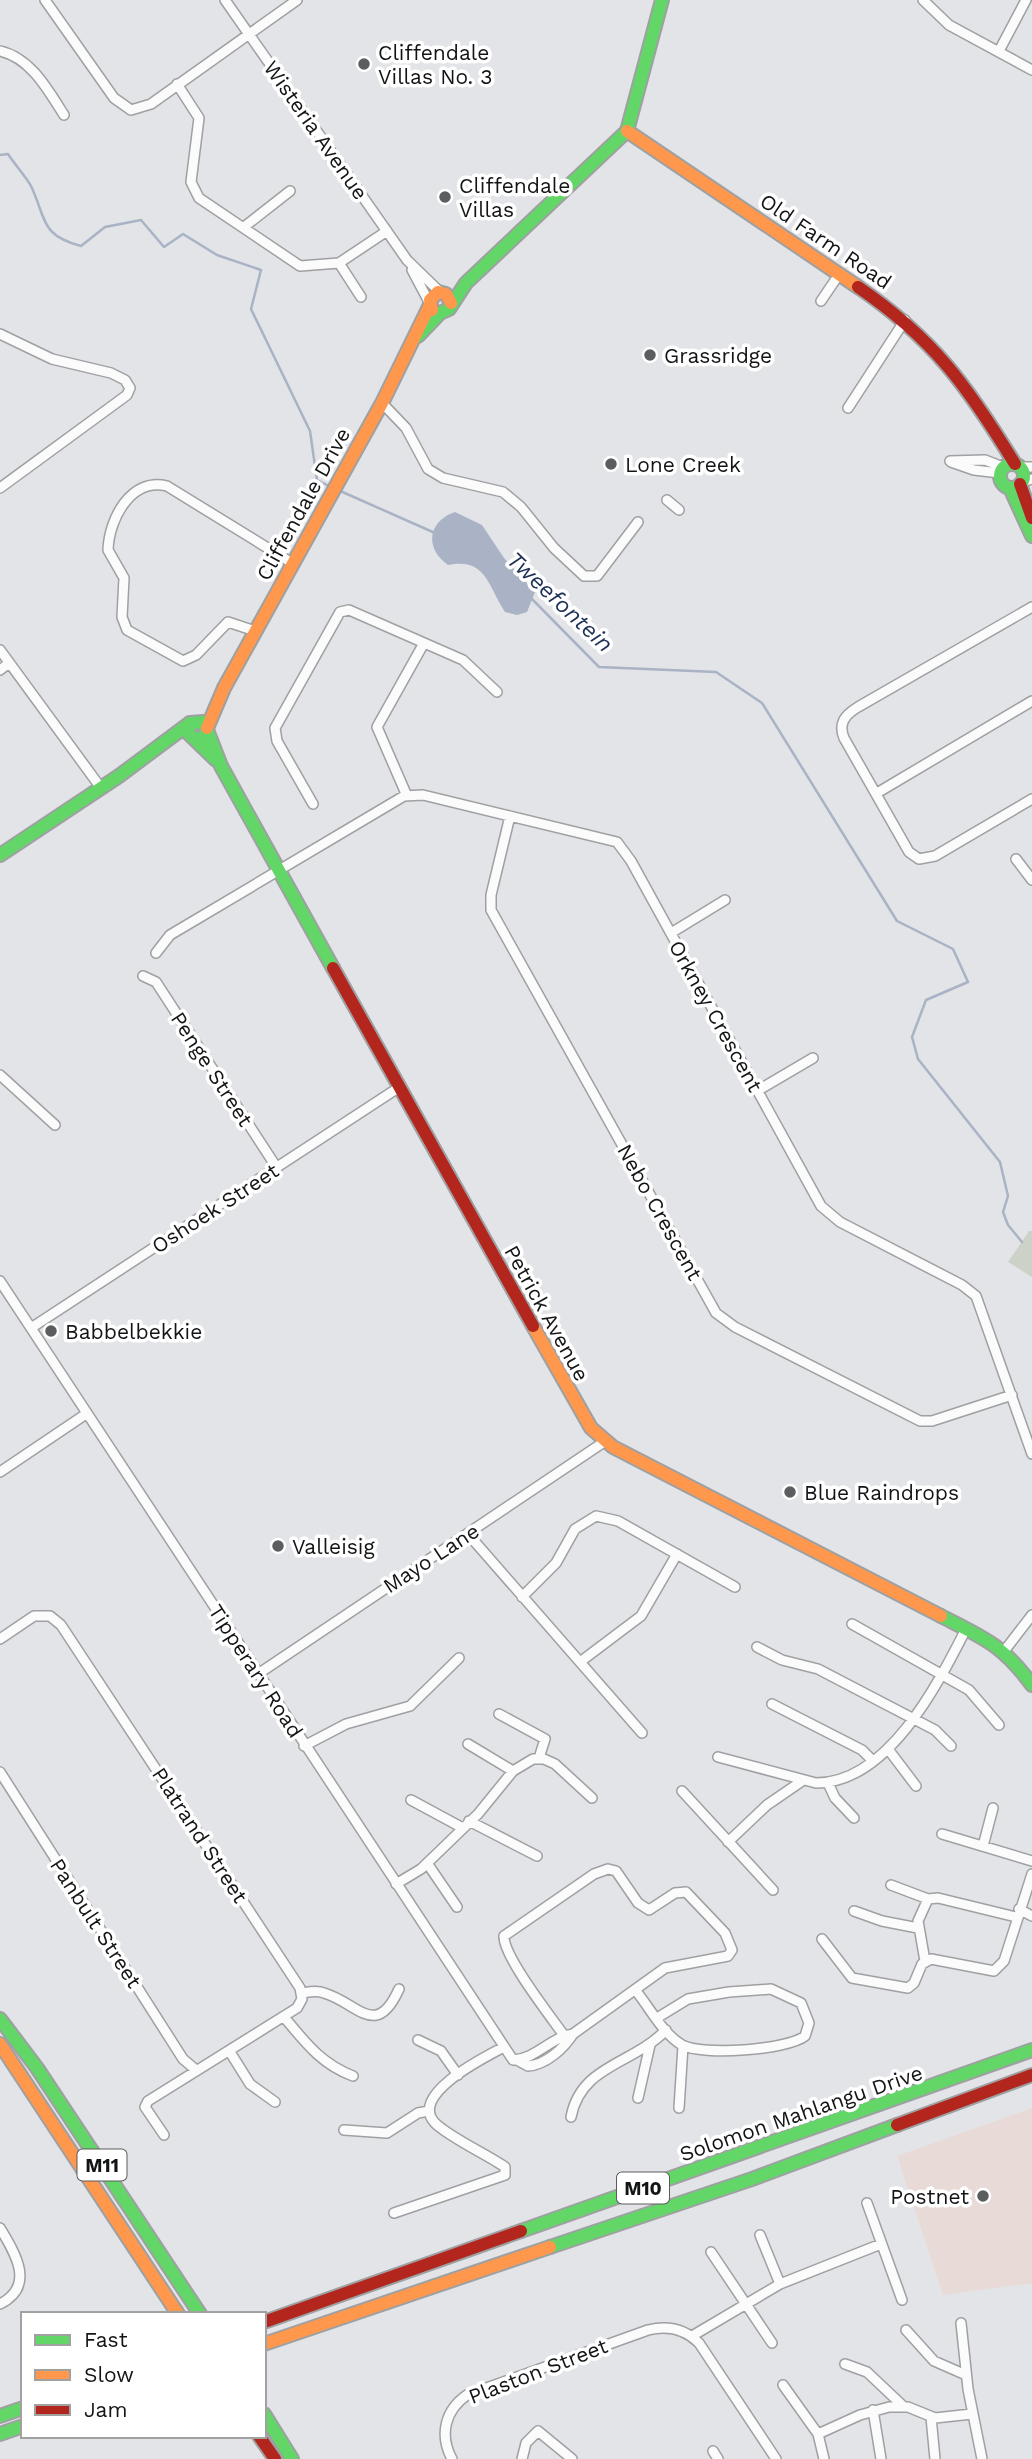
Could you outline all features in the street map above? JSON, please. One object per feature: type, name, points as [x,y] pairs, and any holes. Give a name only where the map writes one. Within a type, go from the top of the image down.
[{"type":"street","points":[[45,0],[119,104],[131,110],[144,107],[298,0]]},
{"type":"street","name":"Wisteria Avenue","points":[[225,0],[407,260],[433,307]]},
{"type":"street","points":[[445,295],[449,309],[433,307],[433,295],[445,295],[466,283],[627,131],[662,0]]},
{"type":"street","points":[[923,0],[949,24],[1032,69]]},
{"type":"street","points":[[999,51],[1026,0]]},
{"type":"street","points":[[0,51],[18,57],[30,68],[64,115]]},
{"type":"street","points":[[177,85],[199,118],[192,189],[199,198],[296,264],[314,267],[339,263],[387,231]]},
{"type":"street","name":"Old Farm Road","points":[[627,131],[840,273],[905,320],[948,362],[981,409],[1013,467],[1001,481],[1021,483]]},
{"type":"street","points":[[244,227],[290,191]]},
{"type":"street","name":"Wisteria Avenue","points":[[407,260],[445,295]]},
{"type":"street","points":[[339,263],[361,297]]},
{"type":"street","points":[[821,301],[840,273]]},
{"type":"street","name":"Cliffendale Drive","points":[[207,729],[223,688],[433,307]]},
{"type":"street","points":[[848,408],[905,320]]},
{"type":"street","points":[[0,334],[52,359],[117,376],[129,384],[127,395],[0,488]]},
{"type":"street","points":[[382,403],[406,428],[423,462],[434,474],[503,492],[521,507],[578,572],[592,578],[599,574],[638,522]]},
{"type":"street","points":[[1013,467],[1023,474],[1021,483],[1032,536]]},
{"type":"street","points":[[1021,483],[1032,518]]},
{"type":"street","points":[[255,631],[228,622],[196,655],[183,661],[170,657],[127,631],[122,617],[124,578],[108,550],[112,530],[124,505],[134,490],[145,485],[167,486],[292,563]]},
{"type":"street","points":[[667,500],[679,510]]},
{"type":"street","points":[[1032,607],[844,718],[842,734],[909,852],[924,859],[935,856],[1032,799]]},
{"type":"street","points":[[313,804],[277,741],[275,728],[336,615],[349,610],[471,665],[497,692]]},
{"type":"street","points":[[156,953],[170,935],[407,796],[377,727],[424,643]]},
{"type":"street","points":[[0,650],[101,789]]},
{"type":"street","points":[[0,670],[9,663]]},
{"type":"street","name":"Cliffendale Drive","points":[[0,855],[159,748],[192,721],[223,688]]},
{"type":"street","points":[[877,793],[1031,703]]},
{"type":"street","points":[[192,721],[203,721],[207,729],[205,736],[196,739],[188,733],[192,721]]},
{"type":"street","name":"Petrick Avenue","points":[[207,729],[221,766],[398,1088],[591,1428],[604,1442],[1005,1650],[1032,1685]]},
{"type":"street","name":"Cliffendale Drive","points":[[159,748],[196,739]]},
{"type":"street","name":"Petrick Avenue","points":[[196,739],[221,766]]},
{"type":"street","name":"Orkney Crescent","points":[[407,796],[423,794],[617,842],[827,1212],[976,1296],[1032,1454]]},
{"type":"street","name":"Nebo Crescent","points":[[510,816],[491,895],[491,910],[716,1313],[735,1327],[920,1421],[932,1421],[1012,1395]]},
{"type":"street","points":[[1016,859],[1032,880]]},
{"type":"street","points":[[671,933],[725,900]]},
{"type":"street","name":"Penge Street","points":[[143,976],[156,982],[277,1168]]},
{"type":"street","points":[[757,1091],[813,1058]]},
{"type":"street","points":[[0,1075],[55,1125]]},
{"type":"street","name":"Oshoek Street","points":[[31,1328],[398,1088]]},
{"type":"street","name":"Tipperary Road","points":[[0,1281],[504,2047],[515,2060],[569,2037]]},
{"type":"street","points":[[0,1472],[86,1414]]},
{"type":"street","name":"Mayo Lane","points":[[258,1674],[604,1442]]},
{"type":"street","points":[[522,1597],[556,1563],[575,1528],[589,1518],[606,1517],[618,1521],[735,1587]]},
{"type":"street","points":[[468,1534],[642,1733]]},
{"type":"street","points":[[580,1662],[641,1616],[677,1554]]},
{"type":"street","points":[[1005,1650],[1032,1615]]},
{"type":"street","name":"Platrand Street","points":[[0,1639],[34,1616],[50,1616],[61,1625],[302,1993]]},
{"type":"street","points":[[852,1624],[943,1674],[978,1698],[999,1725]]},
{"type":"street","points":[[718,1758],[751,1764],[802,1781],[828,1783],[849,1776],[888,1749],[914,1719],[943,1674],[966,1629]]},
{"type":"street","points":[[757,1647],[782,1660],[818,1669],[935,1730],[951,1746]]},
{"type":"street","points":[[304,1745],[346,1724],[410,1706],[458,1658]]},
{"type":"street","points":[[772,1704],[862,1751],[872,1760]]},
{"type":"street","points":[[396,1884],[427,1863],[513,1771],[539,1758],[545,1739],[499,1714]]},
{"type":"street","points":[[468,1744],[513,1771]]},
{"type":"street","points":[[888,1749],[916,1786]]},
{"type":"street","points":[[539,1758],[555,1764],[592,1798]]},
{"type":"street","name":"Panbult Street","points":[[0,1772],[183,2059],[196,2070]]},
{"type":"street","points":[[728,1842],[766,1805],[802,1781]]},
{"type":"street","points":[[828,1783],[835,1798],[854,1818]]},
{"type":"street","points":[[682,1791],[773,1890]]},
{"type":"street","points":[[411,1800],[537,1856]]},
{"type":"street","points":[[983,1846],[993,1808]]},
{"type":"street","points":[[942,1834],[1032,1861]]},
{"type":"street","points":[[427,1863],[457,1907]]},
{"type":"street","points":[[601,1871],[617,1871],[638,1903],[646,1909],[657,1908],[675,1893],[686,1892],[731,1942],[732,1950],[725,1958],[673,1965],[636,1991],[569,2037],[515,1964],[504,1943],[504,1936],[601,1871]]},
{"type":"street","points":[[925,1961],[940,1961],[989,1972],[998,1969],[1004,1961],[1017,1913],[1032,1874]]},
{"type":"street","points":[[891,1885],[928,1899],[938,1898],[1032,1916]]},
{"type":"street","points":[[822,1939],[848,1976],[858,1981],[908,1988],[925,1961],[918,1928],[921,1908],[928,1899]]},
{"type":"street","points":[[854,1911],[918,1928]]},
{"type":"street","points":[[164,2134],[146,2104],[297,2008],[302,1993],[325,1993],[357,2011],[378,2015],[389,2010],[399,1989]]},
{"type":"street","points":[[636,1991],[666,2030],[683,2046],[729,2049],[787,2045],[809,2031],[808,2017],[801,2003],[771,1989],[698,1996],[680,2003],[657,2018]]},
{"type":"street","points":[[284,2017],[325,2063],[353,2076]]},
{"type":"street","name":"M11","points":[[0,2019],[37,2068],[199,2312]]},
{"type":"street","points":[[571,2117],[576,2096],[587,2082],[650,2045],[666,2030]]},
{"type":"street","points":[[418,2040],[441,2051],[458,2075]]},
{"type":"street","name":"M11","points":[[0,2044],[177,2312]]},
{"type":"street","points":[[638,2098],[650,2045]]},
{"type":"street","points":[[679,2108],[683,2046]]},
{"type":"street","points":[[394,2213],[503,2178],[507,2173],[505,2167],[433,2122],[429,2111],[433,2095],[458,2075],[504,2047]]},
{"type":"street","name":"Solomon Mahlangu Drive","points":[[266,2321],[1032,2050]]},
{"type":"street","points":[[230,2052],[250,2084],[275,2102]]},
{"type":"street","name":"Solomon Mahlangu Drive","points":[[267,2345],[752,2179],[1032,2075]]},
{"type":"street","points":[[344,2130],[387,2133],[413,2116],[429,2111]]},
{"type":"street","points":[[867,2203],[902,2300]]},
{"type":"street","points":[[0,2228],[20,2265],[17,2288],[0,2304]]},
{"type":"street","points":[[760,2235],[780,2284]]},
{"type":"street","points":[[776,2459],[692,2336],[780,2284],[881,2244]]},
{"type":"street","points":[[711,2252],[772,2343]]},
{"type":"street","points":[[961,2323],[972,2414],[982,2459]]},
{"type":"street","name":"Plaston Street","points":[[452,2459],[446,2446],[446,2425],[456,2405],[467,2395],[649,2330],[678,2329],[692,2336]]},
{"type":"street","points":[[906,2330],[934,2361],[966,2375]]},
{"type":"street","points":[[845,2364],[867,2372],[903,2406],[931,2417],[972,2414]]},
{"type":"street","points":[[783,2385],[818,2434],[824,2459]]},
{"type":"street","points":[[818,2434],[873,2410],[903,2406]]},
{"type":"street","points":[[0,2416],[21,2409]]},
{"type":"street","points":[[873,2410],[881,2459]]},
{"type":"street","points":[[266,2417],[292,2459]]},
{"type":"street","points":[[931,2417],[935,2459]]},
{"type":"street","points":[[0,2434],[21,2427]]},
{"type":"street","points":[[522,2459],[526,2442],[538,2431],[572,2459]]},
{"type":"street","points":[[261,2438],[275,2459]]},
{"type":"shaded area","points":[[1029,1231],[1032,1231],[1032,1277],[1008,1262]]},
{"type":"shaded area","points":[[1032,2108],[1032,2283],[943,2295],[897,2156]]},
{"type":"water","points":[[455,512],[482,525],[504,558],[535,592],[527,612],[517,615],[505,612],[478,569],[470,565],[448,565],[440,558],[435,551],[432,536],[439,522]]},
{"type":"waterway","name":"Tweefontein","points":[[0,155],[8,154],[31,186],[51,231],[68,242],[81,246],[105,227],[141,220],[164,247],[183,234],[217,255],[261,270],[251,309],[310,431],[317,480],[329,486]]},
{"type":"waterway","name":"Tweefontein","points":[[338,490],[435,533]]},
{"type":"waterway","name":"Tweefontein","points":[[531,598],[599,667],[716,672],[762,703],[897,921],[953,949],[968,982],[926,1000],[912,1037],[918,1059],[1000,1162],[1008,1196],[1003,1212],[1008,1225],[1022,1242]]},
{"type":"traffic: fast","points":[[418,336],[440,313],[449,309],[466,283],[627,131],[662,0]]},
{"type":"traffic: fast","points":[[1012,464],[1023,471],[1024,476],[1017,487],[1012,488],[1001,481],[1000,476],[1007,465],[1012,464]]},
{"type":"traffic: fast","points":[[1010,488],[1032,536]]},
{"type":"traffic: fast","points":[[196,739],[204,737],[207,730],[204,722],[190,723],[188,733],[216,760]]},
{"type":"traffic: fast","points":[[0,855],[119,776],[190,723]]},
{"type":"traffic: fast","points":[[207,730],[221,766],[333,968]]},
{"type":"traffic: fast","points":[[941,1616],[1002,1651],[1032,1685]]},
{"type":"traffic: fast","points":[[0,2019],[37,2068],[199,2312]]},
{"type":"traffic: fast","points":[[521,2231],[1032,2050]]},
{"type":"traffic: fast","points":[[550,2247],[752,2179],[897,2125]]},
{"type":"traffic: fast","points":[[0,2416],[21,2409]]},
{"type":"traffic: fast","points":[[266,2417],[292,2459]]},
{"type":"traffic: fast","points":[[0,2434],[21,2427]]},
{"type":"traffic: slow","points":[[627,131],[858,287]]},
{"type":"traffic: slow","points":[[432,310],[430,300],[438,292],[446,294],[451,303]]},
{"type":"traffic: slow","points":[[207,728],[224,688],[382,403],[430,305]]},
{"type":"traffic: slow","points":[[533,1326],[591,1428],[613,1447],[941,1616]]},
{"type":"traffic: slow","points":[[0,2044],[177,2312]]},
{"type":"traffic: slow","points":[[266,2343],[550,2247]]},
{"type":"traffic: jam","points":[[858,287],[908,326],[947,366],[981,411],[1015,464]]},
{"type":"traffic: jam","points":[[1020,484],[1032,518]]},
{"type":"traffic: jam","points":[[333,968],[533,1326]]},
{"type":"traffic: jam","points":[[897,2125],[1032,2075]]},
{"type":"traffic: jam","points":[[266,2321],[521,2231]]},
{"type":"traffic: jam","points":[[260,2438],[275,2459]]},
{"type":"place","name":"Cliffendale Villas No. 3","points":[[364,64]]},
{"type":"place","name":"Cliffendale Villas","points":[[445,197]]},
{"type":"place","name":"Grassridge","points":[[650,355]]},
{"type":"place","name":"Lone Creek","points":[[611,464]]},
{"type":"place","name":"Babbelbekkie","points":[[51,1331]]},
{"type":"place","name":"Blue Raindrops","points":[[790,1492]]},
{"type":"place","name":"Valleisig","points":[[278,1546]]},
{"type":"place","name":"Postnet","points":[[983,2196]]}]
